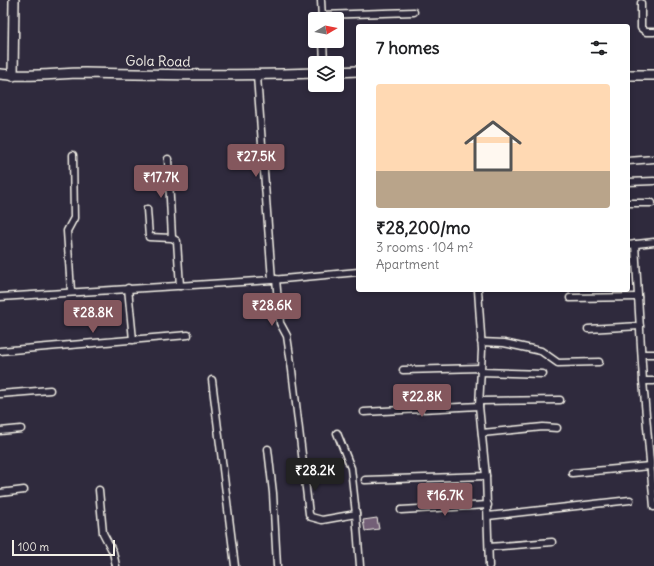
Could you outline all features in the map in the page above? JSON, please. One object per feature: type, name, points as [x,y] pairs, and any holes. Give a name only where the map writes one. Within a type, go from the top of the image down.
[{"type":"street","points":[[12,76],[14,0]]},
{"type":"street","points":[[321,0],[322,12]]},
{"type":"street","points":[[640,3],[642,28],[646,32],[654,32]]},
{"type":"street","points":[[344,16],[414,12]]},
{"type":"street","points":[[344,72],[356,71]]},
{"type":"street","name":"Gola Road","points":[[0,74],[12,76],[73,73],[257,76],[308,73]]},
{"type":"street","points":[[630,75],[654,75]]},
{"type":"street","points":[[257,76],[274,279],[280,323],[286,336],[292,370],[309,516],[322,520],[356,514]]},
{"type":"street","points":[[72,292],[67,231],[74,218],[73,154]]},
{"type":"street","points":[[168,159],[172,238],[177,243],[180,286]]},
{"type":"street","points":[[630,161],[654,159]]},
{"type":"street","points":[[630,182],[654,181]]},
{"type":"street","points":[[630,203],[652,203]]},
{"type":"street","points":[[147,209],[149,237],[172,238]]},
{"type":"street","points":[[654,242],[631,244],[638,297],[643,381],[654,507]]},
{"type":"street","points":[[0,297],[180,286],[356,272]]},
{"type":"street","points":[[128,288],[133,340]]},
{"type":"street","points":[[478,292],[482,342],[479,404],[488,506],[489,566]]},
{"type":"street","points":[[570,298],[638,297]]},
{"type":"street","points":[[588,328],[640,326]]},
{"type":"street","points":[[0,351],[188,335]]},
{"type":"street","points":[[482,342],[504,343],[541,351],[558,363],[599,362]]},
{"type":"street","points":[[642,354],[654,354]]},
{"type":"street","points":[[403,370],[481,370],[543,374]]},
{"type":"street","points":[[212,380],[235,566]]},
{"type":"street","points":[[643,381],[654,381]]},
{"type":"street","points":[[0,394],[50,390]]},
{"type":"street","points":[[364,412],[560,400]]},
{"type":"street","points":[[646,417],[654,417]]},
{"type":"street","points":[[482,432],[543,427],[558,428]]},
{"type":"street","points":[[0,432],[21,429]]},
{"type":"street","points":[[337,433],[351,468],[360,566]]},
{"type":"street","points":[[268,450],[273,493],[277,566]]},
{"type":"street","points":[[572,473],[651,469]]},
{"type":"street","points":[[365,480],[486,476]]},
{"type":"street","points":[[0,493],[24,490]]},
{"type":"street","points":[[99,490],[103,533],[113,552],[116,566]]},
{"type":"street","points":[[488,516],[630,500]]},
{"type":"street","points":[[401,510],[488,506]]},
{"type":"street","points":[[489,547],[552,542]]},
{"type":"building","points":[[377,518],[379,529],[365,531],[363,520]]}]
